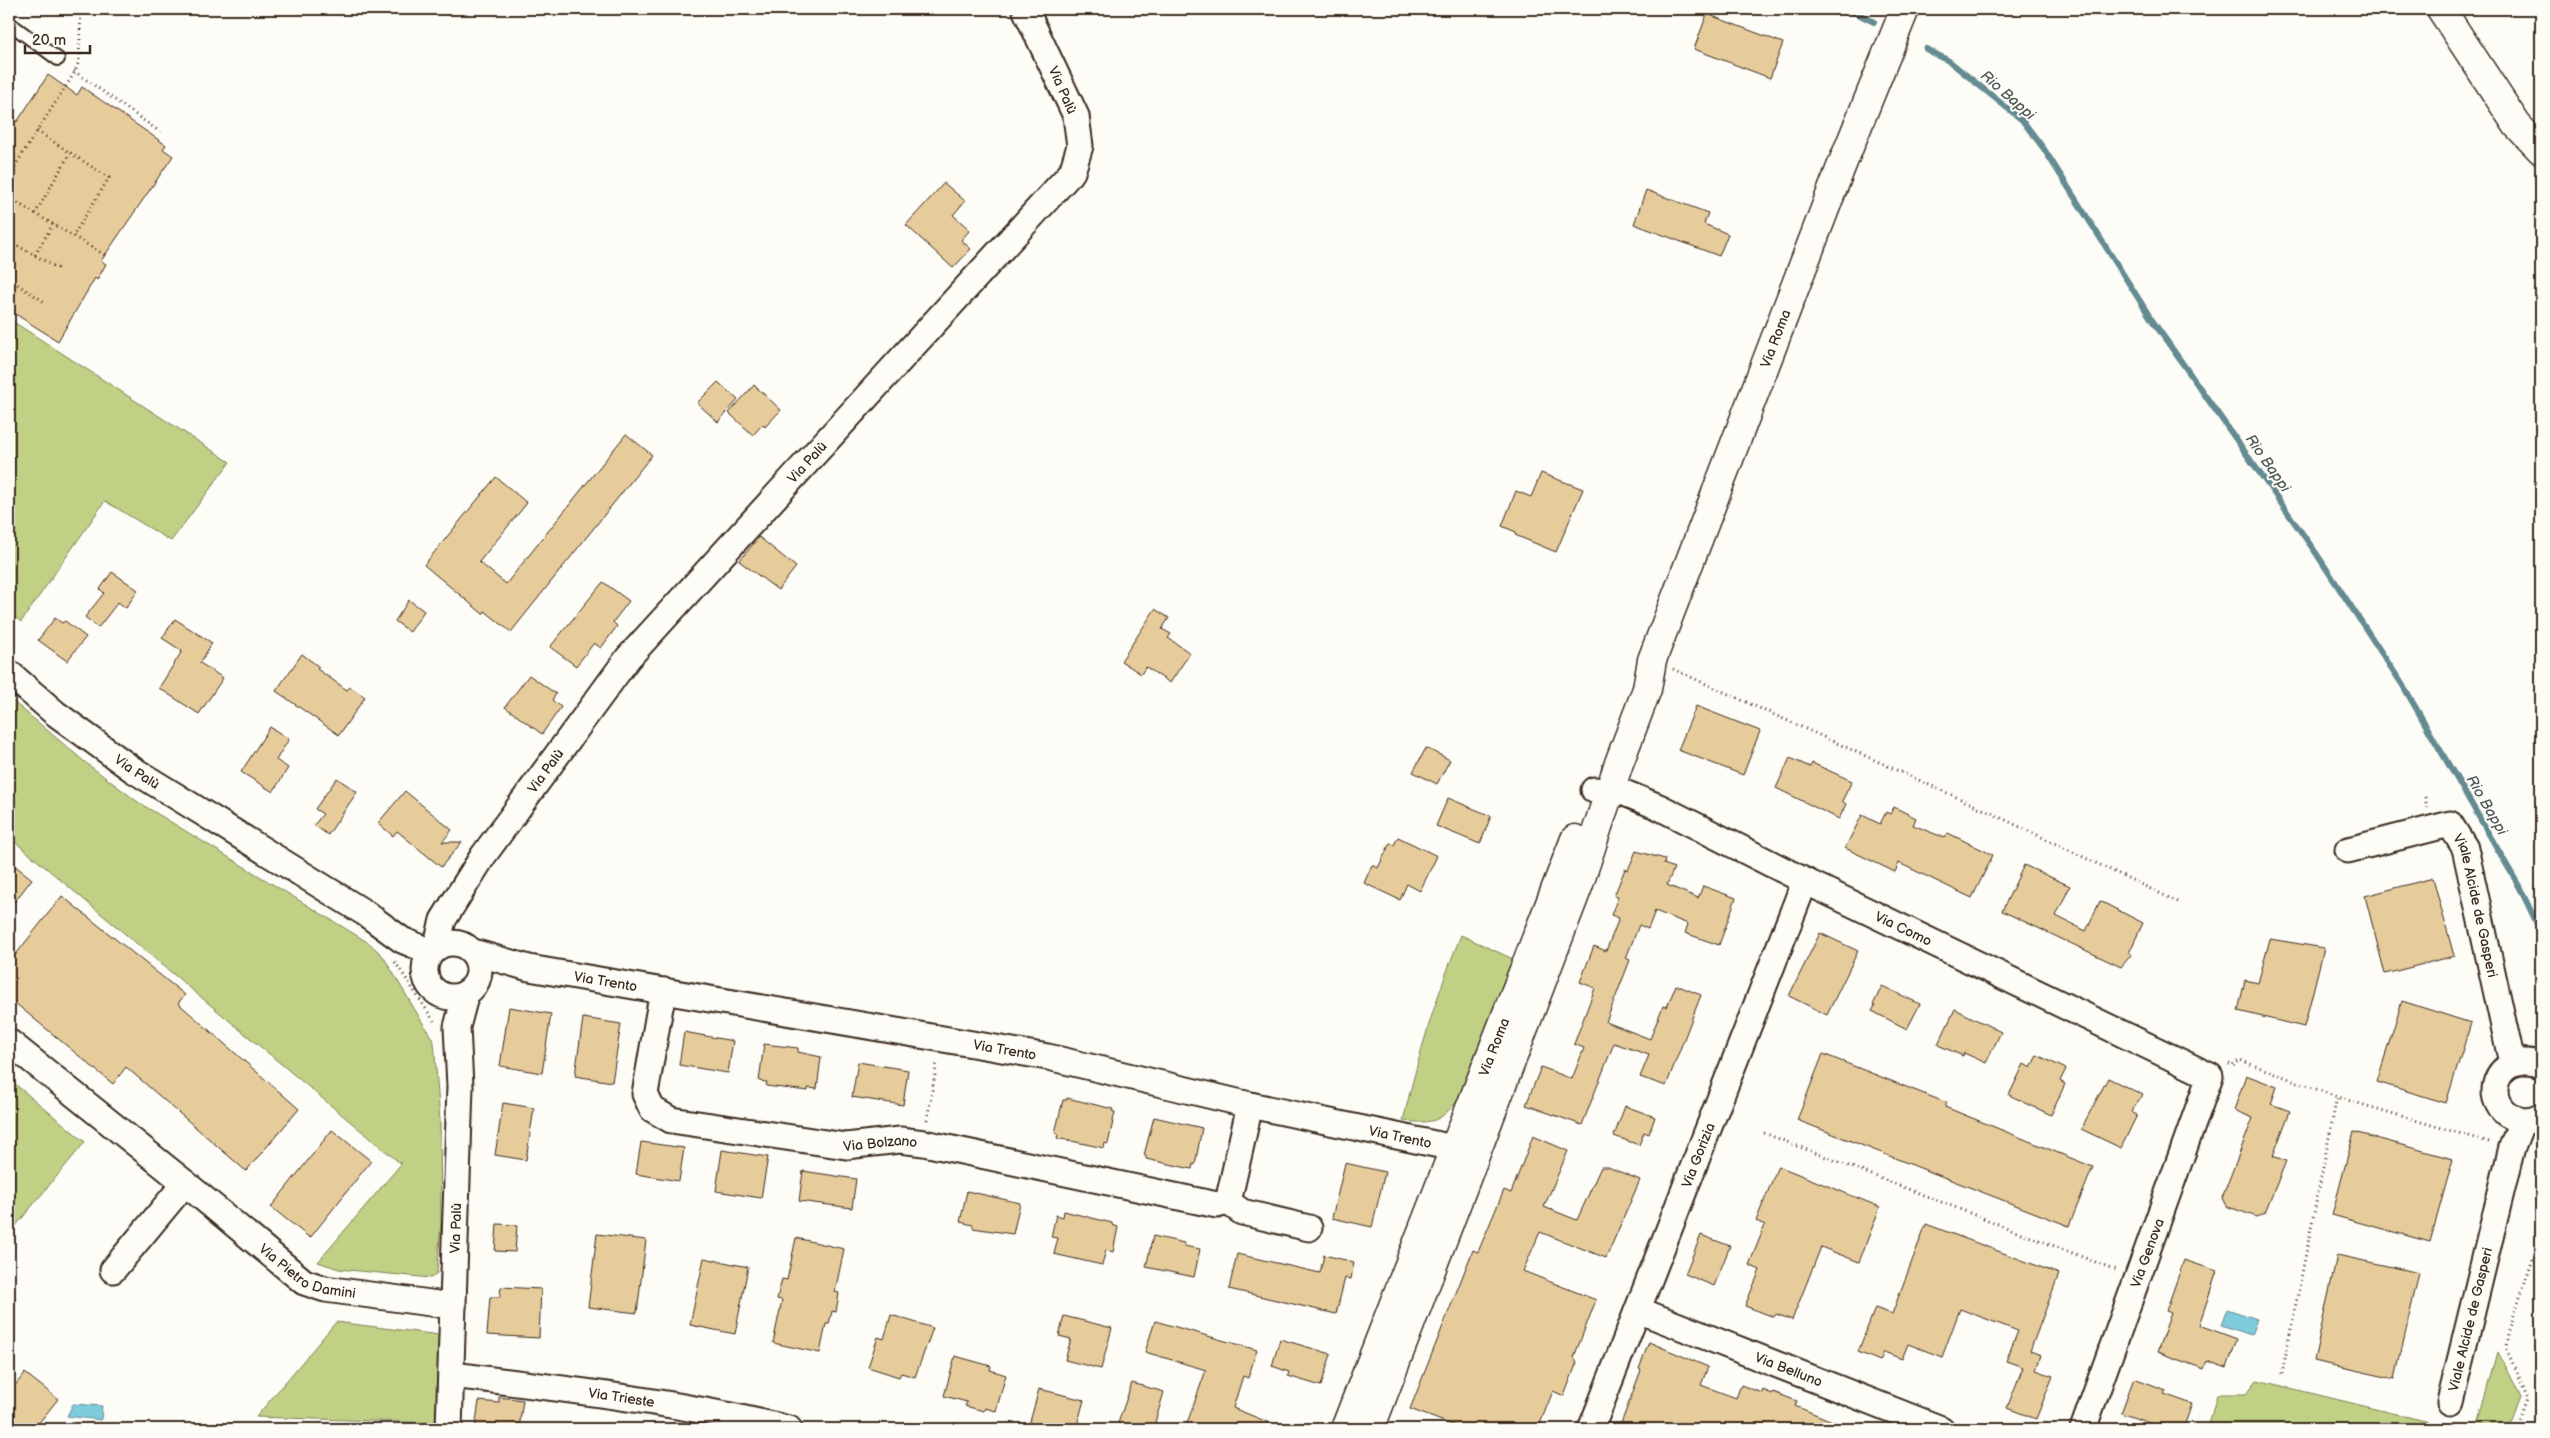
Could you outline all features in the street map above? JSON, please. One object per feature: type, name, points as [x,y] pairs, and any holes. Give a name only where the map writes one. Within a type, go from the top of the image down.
[{"type":"street","name":"Via Roma","points":[[1345,1429],[1578,887],[1602,790],[1647,689],[1650,664],[1838,176],[1906,9]]},
{"type":"street","points":[[2441,9],[2517,125],[2541,150]]},
{"type":"street","name":"Via Palù","points":[[431,984],[424,967],[450,949],[453,905],[483,856],[628,658],[1072,172],[1080,146],[1076,116],[1026,11]]},
{"type":"street","name":"Via Palù","points":[[9,673],[55,712],[132,769],[365,913],[402,940],[458,1026]]},
{"type":"street","name":"Via Como","points":[[1602,790],[1658,808],[2210,1076]]},
{"type":"street","name":"Viale Alcide de Gasperi","points":[[2348,850],[2450,824],[2465,848],[2512,1063],[2500,1073],[2494,1088],[2497,1104],[2507,1116],[2532,1118]]},
{"type":"street","name":"Via Gorizia","points":[[1591,1429],[1805,881]]},
{"type":"street","name":"Via Palù","points":[[402,940],[450,949],[479,965],[458,1026],[460,1086],[453,1306],[453,1375],[449,1429]]},
{"type":"street","name":"Via Trento","points":[[450,949],[529,968],[1048,1057],[1464,1153]]},
{"type":"street","name":"Via Trento","points":[[472,986],[529,968]]},
{"type":"street","points":[[431,984],[451,997],[472,986]]},
{"type":"street","name":"Via Bolzano","points":[[665,991],[660,1007],[645,1094],[652,1109],[672,1120],[846,1146],[900,1140],[924,1143],[1217,1205],[1228,1202],[1242,1212],[1309,1228]]},
{"type":"street","name":"Via Pietro Damini","points":[[9,1042],[185,1183],[304,1282],[325,1289],[453,1306]]},
{"type":"street","points":[[2512,1063],[2528,1060],[2541,1065]]},
{"type":"street","name":"Via Genova","points":[[2083,1429],[2210,1076]]},
{"type":"street","points":[[1228,1202],[1250,1105]]},
{"type":"street","name":"Viale Alcide de Gasperi","points":[[2450,1402],[2512,1147],[2532,1118]]},
{"type":"street","name":"Via Roma","points":[[1370,1429],[1464,1153]]},
{"type":"street","points":[[113,1270],[185,1183]]},
{"type":"street","name":"Via Belluno","points":[[1638,1310],[1940,1429]]},
{"type":"street","name":"Via Trieste","points":[[453,1375],[608,1395],[739,1417],[789,1429]]},
{"type":"lane","points":[[9,23],[58,59]]},
{"type":"path","points":[[9,175],[75,72],[79,61],[81,9]]},
{"type":"path","points":[[58,59],[160,132]]},
{"type":"path","points":[[37,131],[109,178],[73,236]]},
{"type":"path","points":[[35,214],[70,153]]},
{"type":"path","points":[[9,198],[105,255]]},
{"type":"path","points":[[35,255],[53,224]]},
{"type":"path","points":[[9,241],[61,270]]},
{"type":"path","points":[[9,279],[46,303]]},
{"type":"path","points":[[1650,664],[1965,801],[2178,902]]},
{"type":"path","points":[[927,1123],[937,1058]]},
{"type":"path","points":[[2233,1066],[2240,1060],[2337,1097],[2493,1143]]},
{"type":"path","points":[[2282,1374],[2337,1097]]},
{"type":"path","points":[[1764,1133],[2137,1278]]},
{"type":"path","points":[[2516,1429],[2527,1398],[2506,1347],[2508,1333],[2541,1234]]},
{"type":"green space","points":[[9,319],[230,462],[171,541],[105,501],[21,622],[9,612]]},
{"type":"green space","points":[[9,698],[86,763],[138,802],[369,943],[383,956],[434,1042],[440,1121],[441,1223],[437,1273],[431,1278],[339,1269],[318,1262],[401,1164],[9,837]]},
{"type":"green space","points":[[1461,935],[1513,959],[1460,1098],[1447,1112],[1436,1120],[1422,1122],[1403,1121],[1428,1027]]},
{"type":"green space","points":[[9,1079],[85,1142],[9,1234]]},
{"type":"green space","points":[[336,1322],[440,1335],[437,1423],[256,1417]]},
{"type":"green space","points":[[2498,1352],[2520,1396],[2507,1429],[2477,1429]]},
{"type":"green space","points":[[2257,1380],[2458,1429],[2208,1429],[2217,1394],[2246,1394]]},
{"type":"water","points":[[2227,1309],[2257,1319],[2251,1335],[2221,1325]]},
{"type":"water","points":[[73,1404],[102,1406],[101,1420],[67,1416]]},
{"type":"building","points":[[1707,14],[1783,43],[1770,78],[1694,49]]},
{"type":"building","points":[[48,75],[77,95],[82,87],[166,145],[163,149],[173,156],[101,261],[106,264],[97,280],[95,278],[58,341],[9,310],[9,116],[17,122]]},
{"type":"building","points":[[944,183],[965,201],[953,215],[970,230],[961,240],[971,249],[953,268],[906,225]]},
{"type":"building","points":[[1646,190],[1708,213],[1704,224],[1728,234],[1719,256],[1634,224]]},
{"type":"building","points":[[718,382],[738,400],[718,422],[697,403]]},
{"type":"building","points":[[754,385],[781,410],[765,427],[763,424],[753,435],[729,413]]},
{"type":"building","points":[[626,434],[652,455],[511,632],[485,611],[483,614],[424,565],[496,477],[527,503],[479,562],[506,584]]},
{"type":"building","points":[[1541,473],[1583,489],[1556,552],[1515,535],[1516,532],[1502,526],[1516,491],[1531,497]]},
{"type":"building","points":[[759,537],[796,567],[778,590],[739,561]]},
{"type":"building","points":[[112,572],[138,590],[126,608],[118,602],[98,628],[85,617],[104,593],[100,589]]},
{"type":"building","points":[[603,582],[629,601],[613,622],[617,626],[601,648],[594,643],[576,666],[550,647]]},
{"type":"building","points":[[409,600],[424,611],[410,632],[395,621]]},
{"type":"building","points":[[1155,609],[1169,618],[1162,629],[1171,634],[1168,638],[1190,653],[1170,683],[1146,667],[1141,674],[1121,661]]},
{"type":"building","points":[[55,618],[62,623],[65,621],[86,637],[67,661],[38,640]]},
{"type":"building","points":[[175,619],[212,643],[200,663],[223,678],[199,714],[159,688],[182,651],[162,638]]},
{"type":"building","points":[[302,654],[319,667],[317,669],[347,690],[350,687],[365,697],[339,735],[276,691]]},
{"type":"building","points":[[529,675],[556,694],[552,700],[561,707],[542,734],[505,707]]},
{"type":"building","points":[[1696,706],[1760,731],[1743,775],[1678,750]]},
{"type":"building","points":[[270,727],[289,739],[276,760],[288,768],[273,792],[241,772]]},
{"type":"building","points":[[1426,748],[1450,760],[1437,784],[1413,772]]},
{"type":"building","points":[[1790,758],[1810,767],[1812,763],[1852,781],[1842,801],[1846,804],[1839,819],[1776,788]]},
{"type":"building","points":[[337,778],[357,792],[328,835],[314,825],[323,814],[315,809]]},
{"type":"building","points":[[405,791],[452,830],[442,842],[462,842],[441,867],[397,831],[393,836],[378,823]]},
{"type":"building","points":[[1448,798],[1491,816],[1480,844],[1436,826]]},
{"type":"building","points":[[1894,807],[1916,818],[1913,825],[1945,838],[1948,833],[1993,855],[1972,898],[1899,863],[1895,872],[1845,848],[1862,815],[1880,824],[1886,812],[1890,814]]},
{"type":"building","points":[[1398,837],[1437,856],[1420,891],[1407,884],[1400,900],[1364,883],[1372,865],[1378,868],[1390,843],[1394,845]]},
{"type":"building","points":[[1636,851],[1665,859],[1664,864],[1674,868],[1667,885],[1698,898],[1703,886],[1736,898],[1719,945],[1685,933],[1688,924],[1655,911],[1648,929],[1639,925],[1626,958],[1630,960],[1606,1022],[1650,1039],[1663,1006],[1667,1007],[1676,985],[1701,995],[1666,1086],[1640,1077],[1649,1055],[1614,1043],[1582,1125],[1526,1105],[1541,1067],[1572,1079],[1584,1048],[1574,1044],[1595,988],[1580,982],[1594,946],[1606,951],[1619,918],[1611,915],[1618,897],[1614,896],[1625,869],[1628,870]]},
{"type":"building","points":[[9,861],[32,879],[9,909]]},
{"type":"building","points":[[2024,865],[2070,886],[2056,916],[2086,931],[2100,901],[2143,923],[2129,953],[2132,954],[2121,967],[2002,911]]},
{"type":"building","points":[[2433,878],[2454,956],[2385,974],[2365,896]]},
{"type":"building","points":[[62,896],[185,995],[178,1003],[299,1109],[246,1171],[126,1067],[113,1084],[9,998],[9,963]]},
{"type":"building","points":[[1820,933],[1858,951],[1827,1015],[1789,996]]},
{"type":"building","points":[[2270,939],[2324,948],[2304,1027],[2238,1011],[2245,980],[2258,983]]},
{"type":"building","points":[[1882,986],[1920,1004],[1907,1029],[1872,1011]]},
{"type":"building","points":[[2402,1001],[2471,1023],[2446,1103],[2377,1082]]},
{"type":"building","points":[[509,1007],[551,1014],[542,1073],[500,1066]]},
{"type":"building","points":[[1955,1009],[2001,1032],[1986,1063],[1964,1053],[1963,1056],[1938,1045]]},
{"type":"building","points":[[583,1018],[621,1024],[612,1082],[575,1076]]},
{"type":"building","points":[[684,1032],[733,1041],[728,1073],[679,1065]]},
{"type":"building","points":[[764,1044],[798,1048],[798,1052],[821,1057],[817,1089],[808,1088],[808,1091],[766,1086],[767,1082],[759,1081]]},
{"type":"building","points":[[1823,1054],[1947,1103],[1945,1107],[2093,1167],[2069,1226],[1797,1120]]},
{"type":"building","points":[[2037,1055],[2066,1069],[2060,1081],[2065,1084],[2051,1115],[2009,1095],[2024,1064],[2031,1068]]},
{"type":"building","points":[[858,1062],[908,1070],[903,1105],[852,1097]]},
{"type":"building","points":[[2246,1075],[2277,1087],[2271,1104],[2290,1111],[2273,1156],[2286,1161],[2265,1213],[2257,1217],[2226,1206],[2222,1198],[2253,1118],[2234,1110]]},
{"type":"building","points":[[2108,1078],[2143,1095],[2131,1112],[2137,1115],[2121,1148],[2081,1129]]},
{"type":"building","points":[[1067,1098],[1113,1109],[1112,1111],[1115,1112],[1108,1144],[1105,1143],[1104,1148],[1057,1138],[1058,1134],[1055,1133],[1063,1100],[1067,1100]]},
{"type":"building","points":[[503,1103],[534,1108],[526,1160],[495,1155]]},
{"type":"building","points":[[1625,1106],[1655,1117],[1649,1134],[1644,1132],[1639,1145],[1614,1136]]},
{"type":"building","points":[[1154,1117],[1202,1128],[1195,1165],[1193,1164],[1192,1169],[1146,1159],[1144,1155]]},
{"type":"building","points":[[332,1130],[371,1161],[310,1238],[271,1207]]},
{"type":"building","points":[[2354,1132],[2453,1159],[2430,1242],[2332,1215]]},
{"type":"building","points":[[1533,1136],[1568,1151],[1544,1207],[1577,1220],[1601,1167],[1608,1167],[1640,1180],[1606,1258],[1540,1232],[1523,1271],[1596,1300],[1574,1357],[1577,1362],[1564,1396],[1553,1391],[1538,1429],[1463,1429],[1410,1409],[1473,1250],[1478,1252],[1504,1190],[1511,1193]]},
{"type":"building","points":[[641,1142],[684,1148],[679,1181],[636,1174]]},
{"type":"building","points":[[722,1150],[768,1157],[761,1198],[716,1191]]},
{"type":"building","points":[[1345,1163],[1385,1172],[1372,1227],[1332,1218]]},
{"type":"building","points":[[1778,1166],[1880,1207],[1859,1262],[1821,1247],[1792,1320],[1776,1314],[1774,1317],[1745,1306],[1760,1270],[1749,1265],[1765,1225],[1756,1221]]},
{"type":"building","points":[[803,1171],[856,1179],[852,1208],[799,1201]]},
{"type":"building","points":[[967,1191],[1020,1203],[1013,1234],[973,1228],[973,1225],[960,1222]]},
{"type":"building","points":[[1064,1211],[1112,1223],[1112,1225],[1118,1227],[1113,1252],[1106,1250],[1102,1265],[1054,1254],[1058,1238],[1051,1237],[1056,1215],[1063,1217]]},
{"type":"building","points":[[497,1224],[517,1225],[515,1252],[495,1251]]},
{"type":"building","points":[[1926,1224],[2059,1274],[2030,1351],[2041,1355],[2036,1370],[2053,1376],[2036,1419],[2007,1408],[2023,1367],[2006,1361],[2018,1331],[1960,1309],[1942,1357],[1908,1344],[1902,1359],[1884,1352],[1880,1361],[1858,1352],[1875,1308],[1892,1314]]},
{"type":"building","points":[[597,1234],[646,1240],[637,1313],[588,1307]]},
{"type":"building","points":[[1701,1235],[1730,1246],[1714,1286],[1685,1274]]},
{"type":"building","points":[[1153,1236],[1184,1243],[1184,1246],[1200,1249],[1194,1277],[1146,1267]]},
{"type":"building","points":[[796,1238],[844,1249],[835,1292],[839,1293],[836,1312],[832,1311],[829,1324],[826,1324],[820,1353],[773,1343],[782,1300],[777,1299],[782,1279],[787,1280]]},
{"type":"building","points":[[1237,1254],[1320,1273],[1324,1255],[1354,1262],[1351,1279],[1345,1278],[1336,1314],[1229,1289]]},
{"type":"building","points":[[2337,1255],[2419,1273],[2395,1379],[2314,1361]]},
{"type":"building","points":[[704,1258],[748,1267],[735,1334],[690,1325]]},
{"type":"building","points":[[2184,1260],[2217,1271],[2199,1325],[2237,1339],[2227,1368],[2207,1361],[2204,1369],[2157,1352],[2171,1313],[2166,1311]]},
{"type":"building","points":[[501,1287],[541,1289],[539,1338],[487,1335],[490,1297],[500,1297]]},
{"type":"building","points":[[891,1315],[933,1328],[915,1377],[901,1373],[899,1377],[868,1367],[878,1337],[884,1339]]},
{"type":"building","points":[[1064,1316],[1112,1328],[1101,1369],[1065,1360],[1071,1339],[1059,1336]]},
{"type":"building","points":[[1155,1321],[1257,1350],[1248,1378],[1243,1376],[1233,1408],[1285,1429],[1185,1429],[1206,1370],[1145,1352]]},
{"type":"building","points":[[1280,1339],[1331,1354],[1321,1386],[1288,1376],[1289,1372],[1272,1366]]},
{"type":"building","points":[[1649,1342],[1708,1367],[1701,1385],[1736,1398],[1741,1385],[1762,1393],[1763,1390],[1772,1394],[1773,1392],[1797,1401],[1795,1406],[1852,1429],[1619,1429],[1641,1370],[1639,1369]]},
{"type":"building","points":[[955,1356],[991,1366],[990,1370],[1006,1375],[996,1411],[985,1408],[984,1411],[965,1406],[967,1402],[944,1396]]},
{"type":"building","points":[[25,1373],[58,1399],[34,1429],[9,1429],[9,1393]]},
{"type":"building","points":[[2134,1378],[2166,1390],[2164,1394],[2192,1404],[2183,1429],[2166,1429],[2121,1413]]},
{"type":"building","points":[[1132,1383],[1164,1392],[1153,1429],[1116,1429]]},
{"type":"building","points":[[1039,1389],[1084,1400],[1076,1429],[1028,1429]]},
{"type":"building","points":[[499,1397],[523,1400],[519,1429],[475,1429],[479,1401],[499,1403]]},
{"type":"waterway","name":"Rio Bappi","points":[[1848,9],[1874,22]]},
{"type":"waterway","name":"Rio Bappi","points":[[1926,49],[1949,61],[2022,120],[2044,149],[2152,320],[2316,553],[2402,684],[2519,886],[2541,932]]}]
